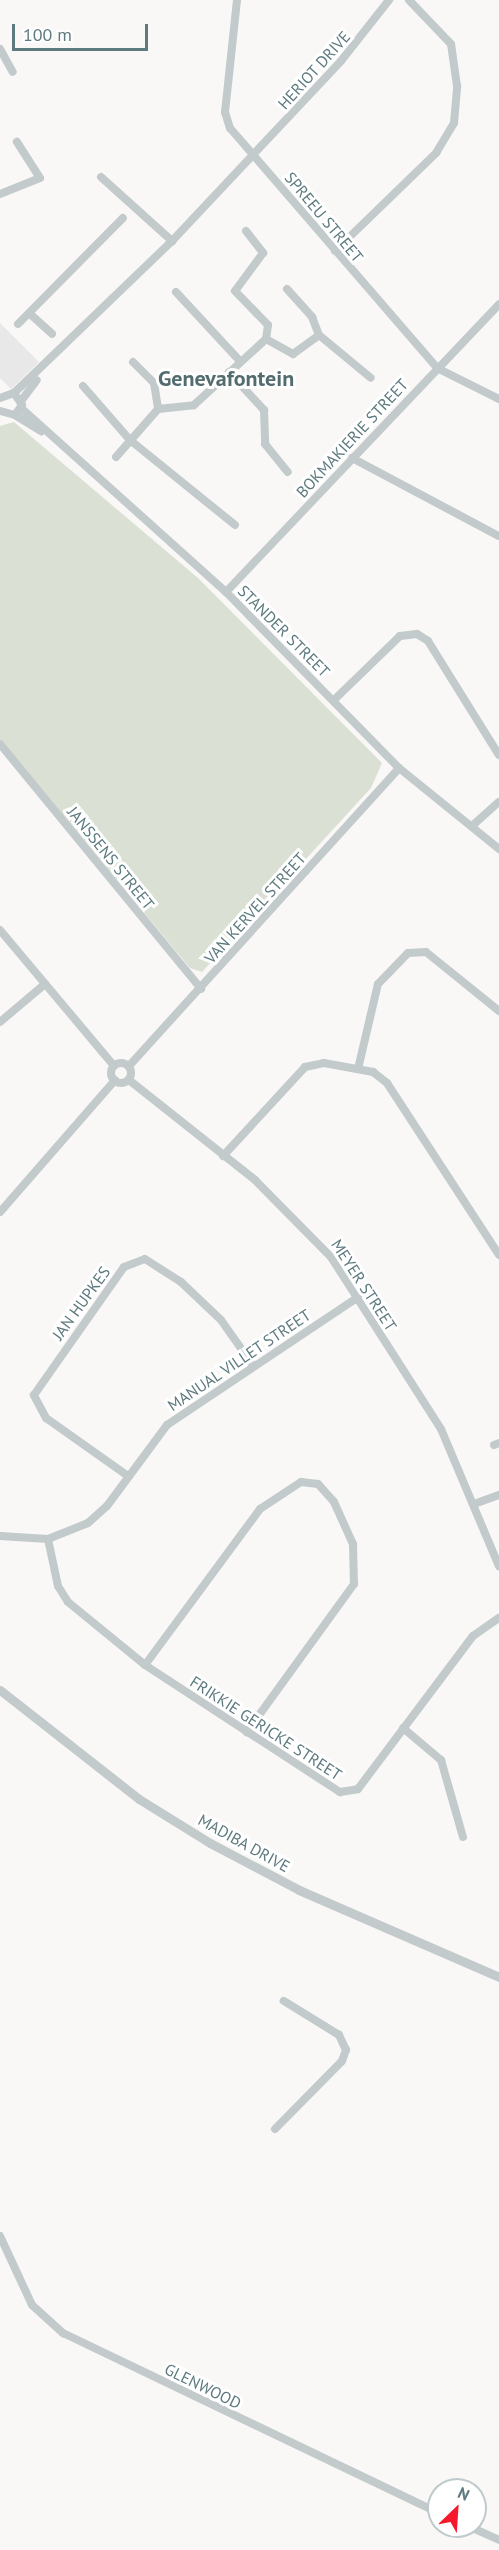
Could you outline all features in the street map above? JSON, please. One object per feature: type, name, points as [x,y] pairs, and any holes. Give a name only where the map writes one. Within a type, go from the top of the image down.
[{"type":"street","name":"SPREEU STREET","points":[[237,0],[225,117],[254,156],[437,368],[499,399]]},
{"type":"street","name":"HERIOT DRIVE","points":[[254,156],[389,0]]},
{"type":"street","points":[[335,251],[436,153],[454,123],[457,86],[451,44],[409,0]]},
{"type":"street","points":[[0,50],[13,72]]},
{"type":"street","points":[[0,194],[40,178],[17,142]]},
{"type":"street","points":[[1,413],[15,415],[43,371],[254,156]]},
{"type":"street","points":[[101,177],[172,242]]},
{"type":"street","points":[[18,324],[123,218]]},
{"type":"street","points":[[116,457],[158,409],[191,406],[266,339],[268,325],[235,291],[263,255],[246,231]]},
{"type":"street","points":[[287,289],[312,316],[318,335],[371,378]]},
{"type":"street","points":[[176,292],[240,361]]},
{"type":"street","name":"BOKMAKIERIE STREET","points":[[226,592],[499,304]]},
{"type":"street","points":[[30,313],[52,334]]},
{"type":"street","points":[[266,339],[293,354],[318,335]]},
{"type":"street","points":[[134,362],[154,383],[158,409]]},
{"type":"street","points":[[5,393],[43,371]]},
{"type":"street","points":[[230,372],[264,410],[265,444],[288,472]]},
{"type":"street","points":[[83,386],[130,440],[235,525]]},
{"type":"street","name":"STANDER STREET","points":[[5,393],[226,592],[399,768],[499,849]]},
{"type":"street","name":"STANDER STREET","points":[[15,415],[48,434]]},
{"type":"street","points":[[352,458],[499,536]]},
{"type":"street","points":[[334,700],[400,636],[417,634],[428,641],[499,755]]},
{"type":"street","name":"JANSSENS STREET","points":[[0,744],[201,988]]},
{"type":"street","name":"VAN KERVEL STREET","points":[[129,1066],[399,768]]},
{"type":"street","points":[[472,826],[499,802]]},
{"type":"street","points":[[0,930],[114,1066],[115,1080],[0,1212]]},
{"type":"street","points":[[358,1069],[378,984],[412,951],[431,956],[499,1011]]},
{"type":"street","points":[[0,1022],[45,984]]},
{"type":"street","points":[[223,1156],[305,1066],[324,1063],[358,1069],[387,1083],[498,1252]]},
{"type":"street","points":[[114,1066],[129,1066],[129,1080],[115,1080]]},
{"type":"street","name":"MEYER STREET","points":[[129,1080],[223,1156],[315,1236],[441,1428],[499,1566]]},
{"type":"street","name":"JAN HUPKES","points":[[128,1476],[46,1418],[34,1395],[124,1267],[136,1259],[149,1260],[181,1282],[221,1320],[252,1364]]},
{"type":"street","name":"MANUAL VILLET STREET","points":[[0,1536],[48,1539],[96,1517],[167,1425],[252,1364],[357,1297]]},
{"type":"street","points":[[145,1665],[260,1509],[301,1482],[318,1484],[334,1502],[353,1545],[354,1584],[247,1732]]},
{"type":"street","points":[[474,1504],[499,1495]]},
{"type":"street","name":"FRIKKIE GERICKE STREET","points":[[48,1539],[62,1595],[145,1665],[346,1793],[358,1789],[473,1635],[499,1618]]},
{"type":"street","name":"MADIBA DRIVE","points":[[0,1690],[132,1794],[210,1843],[299,1890],[499,1977]]},
{"type":"street","points":[[403,1728],[441,1760],[463,1837]]},
{"type":"street","points":[[275,2129],[342,2061],[346,2050],[339,2035],[284,2001]]},
{"type":"street","name":"GLENWOOD","points":[[0,2236],[32,2305],[63,2333],[427,2507]]},
{"type":"shaded area","points":[[0,323],[39,362],[11,389],[0,378]]},
{"type":"shaded area","points":[[14,422],[198,578],[382,763],[371,788],[202,972],[190,968],[0,739],[0,426]]},
{"type":"district","name":"Genevafontein","points":[[226,379]]}]
